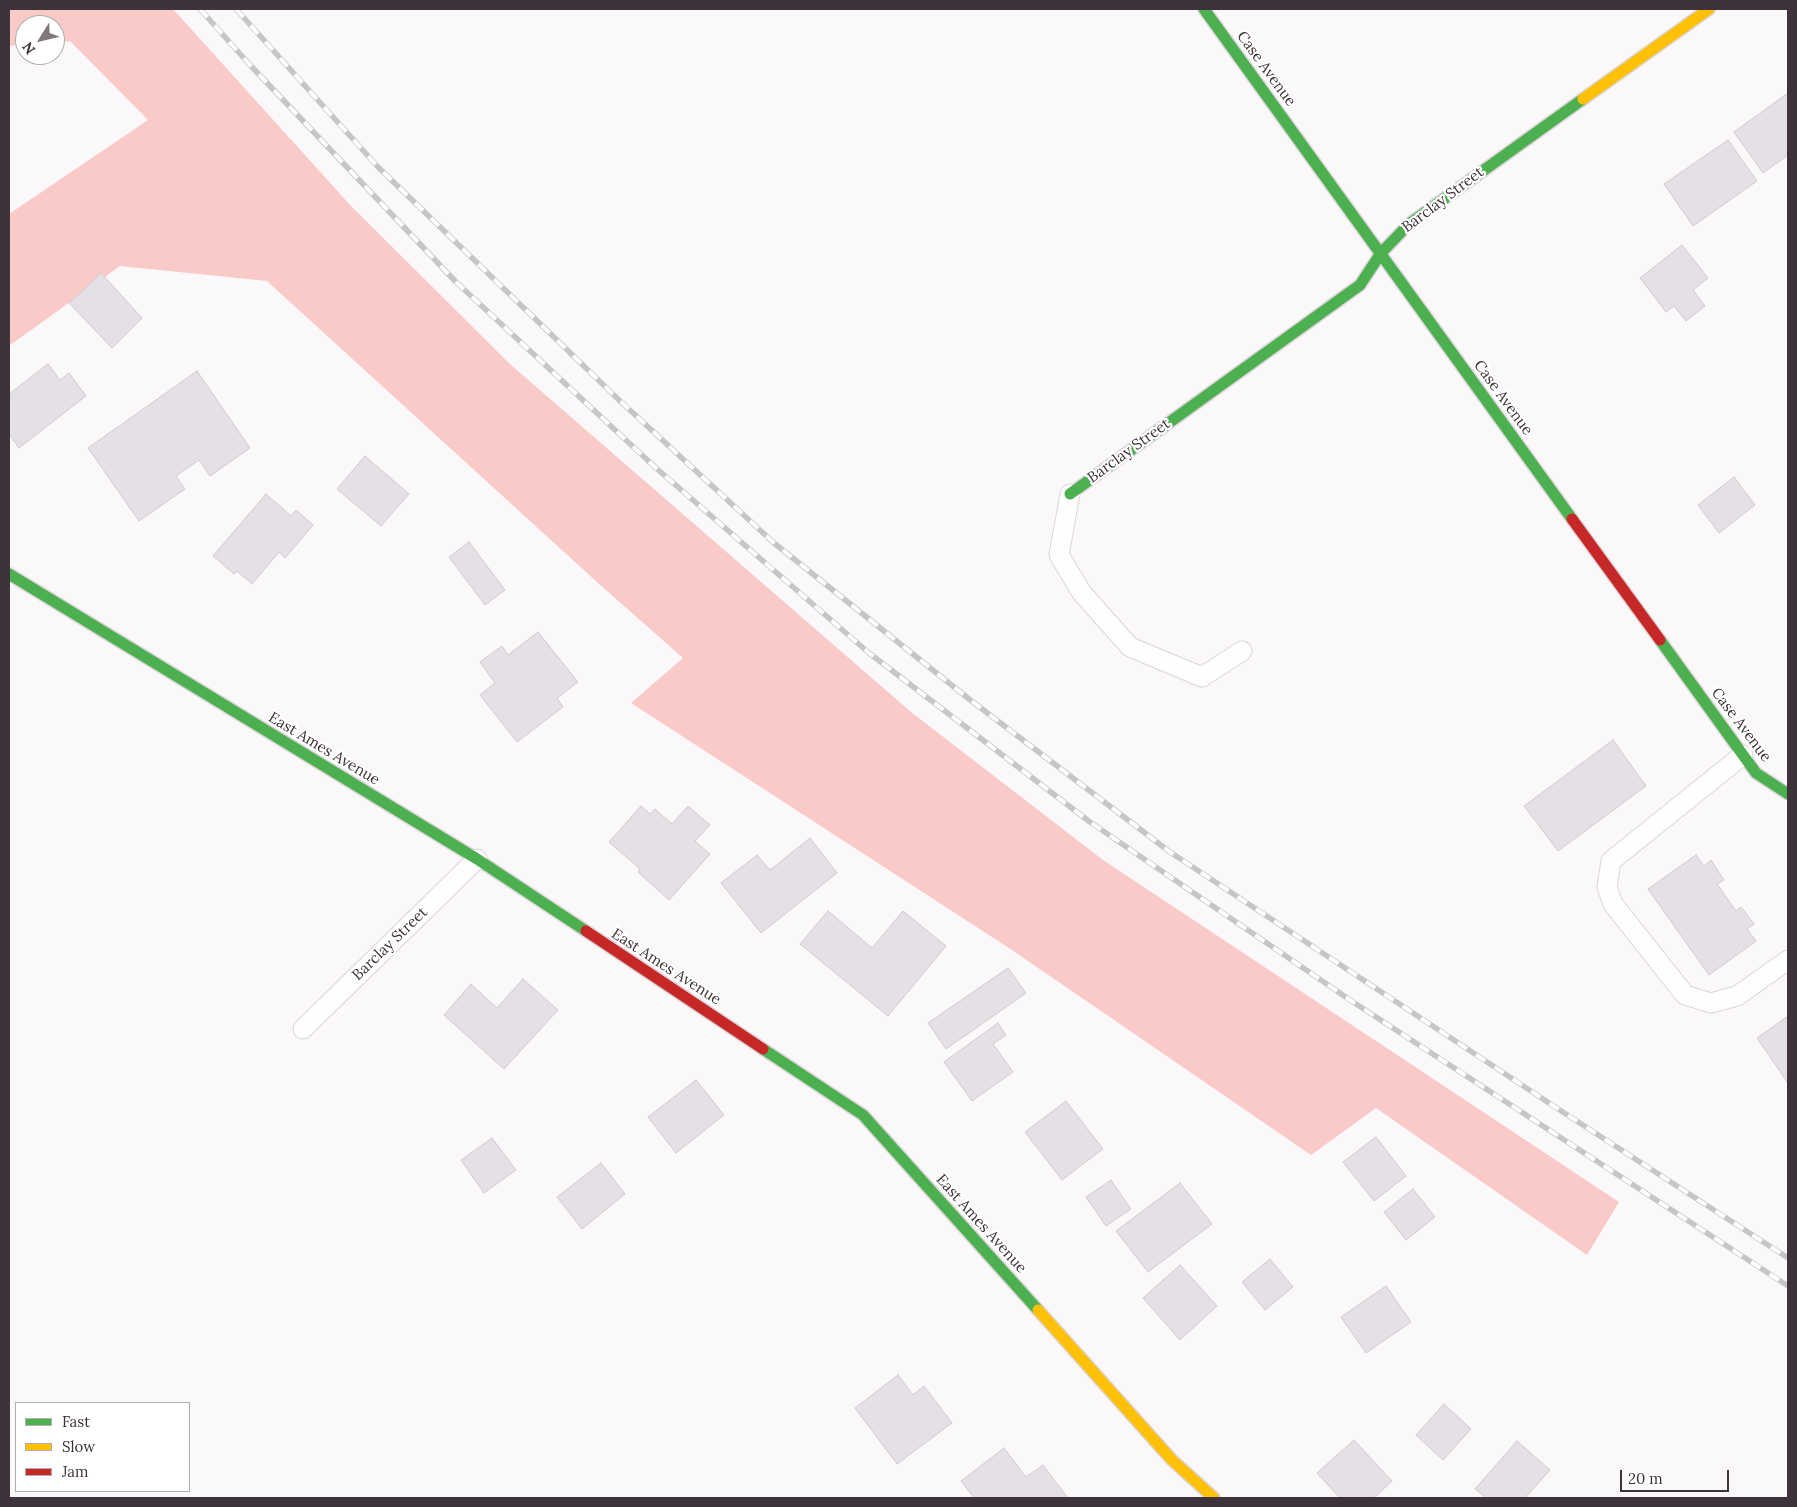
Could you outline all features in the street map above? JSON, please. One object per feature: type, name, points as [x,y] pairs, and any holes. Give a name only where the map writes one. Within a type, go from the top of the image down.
[{"type":"street","name":"Case Avenue","points":[[1204,9],[1756,773],[1788,794]]},
{"type":"street","name":"Barclay Street","points":[[1070,494],[1360,285],[1381,253],[1408,224],[1709,9]]},
{"type":"street","name":"East Ames Avenue","points":[[9,574],[477,859],[863,1115],[1172,1460],[1214,1498]]},
{"type":"lane","points":[[1070,494],[1059,555],[1082,593],[1130,647],[1202,677],[1242,651]]},
{"type":"lane","points":[[1743,755],[1611,861],[1607,887],[1613,904],[1685,995],[1711,1003],[1737,996],[1788,960]]},
{"type":"lane","name":"Barclay Street","points":[[302,1029],[477,859]]},
{"type":"shaded area","points":[[9,9],[173,9],[351,206],[511,365],[911,712],[1103,860],[1619,1202],[1587,1255],[1376,1108],[1311,1155],[1012,950],[631,703],[683,658],[598,583],[267,281],[120,266],[9,346],[9,214],[148,120],[70,41],[65,41],[65,15],[15,15],[15,45],[9,46]]},
{"type":"building","points":[[1788,93],[1788,155],[1763,173],[1734,132]]},
{"type":"building","points":[[1728,140],[1757,181],[1693,226],[1664,184]]},
{"type":"building","points":[[1682,245],[1708,278],[1693,290],[1705,306],[1686,321],[1674,306],[1666,312],[1640,278]]},
{"type":"building","points":[[101,273],[142,318],[112,348],[69,303]]},
{"type":"building","points":[[48,364],[60,380],[69,373],[86,396],[19,448],[9,434],[9,394]]},
{"type":"building","points":[[197,371],[250,448],[210,476],[199,460],[176,476],[185,489],[139,521],[88,448]]},
{"type":"building","points":[[365,456],[409,494],[381,526],[337,489]]},
{"type":"building","points":[[1734,477],[1755,505],[1719,533],[1698,505]]},
{"type":"building","points":[[266,494],[291,516],[296,510],[313,525],[285,558],[279,552],[252,584],[237,571],[234,574],[213,556]]},
{"type":"building","points":[[469,542],[505,590],[485,605],[449,557]]},
{"type":"building","points":[[538,632],[578,682],[557,698],[563,707],[517,742],[480,695],[495,683],[480,662],[502,646],[508,655]]},
{"type":"building","points":[[1613,740],[1646,786],[1558,851],[1524,806]]},
{"type":"building","points":[[641,806],[650,814],[655,809],[672,824],[688,806],[710,825],[695,841],[710,854],[669,900],[638,872],[640,869],[609,842]]},
{"type":"building","points":[[810,838],[837,873],[761,933],[721,883],[757,855],[770,870]]},
{"type":"building","points":[[1696,855],[1704,866],[1711,860],[1724,880],[1717,884],[1736,911],[1741,907],[1754,924],[1747,929],[1756,941],[1709,975],[1648,889]]},
{"type":"building","points":[[828,911],[872,948],[903,911],[946,946],[888,1016],[800,944]]},
{"type":"building","points":[[1008,968],[1026,993],[946,1049],[928,1023]]},
{"type":"building","points":[[523,979],[558,1010],[504,1069],[444,1015],[471,984],[497,1008]]},
{"type":"building","points":[[1788,1016],[1788,1083],[1757,1038]]},
{"type":"building","points":[[998,1023],[1006,1035],[993,1044],[1013,1072],[972,1101],[944,1062]]},
{"type":"building","points":[[696,1080],[724,1115],[676,1153],[648,1117]]},
{"type":"building","points":[[1066,1101],[1103,1149],[1062,1180],[1025,1132]]},
{"type":"building","points":[[1376,1137],[1406,1176],[1374,1201],[1343,1162]]},
{"type":"building","points":[[492,1138],[516,1170],[484,1193],[461,1160]]},
{"type":"building","points":[[601,1163],[625,1194],[582,1229],[557,1197]]},
{"type":"building","points":[[1111,1180],[1131,1209],[1106,1226],[1086,1197]]},
{"type":"building","points":[[1180,1183],[1212,1224],[1148,1272],[1116,1231]]},
{"type":"building","points":[[1413,1189],[1435,1217],[1406,1240],[1384,1212]]},
{"type":"building","points":[[1270,1259],[1293,1287],[1265,1310],[1242,1282]]},
{"type":"building","points":[[1180,1265],[1217,1306],[1180,1340],[1143,1298]]},
{"type":"building","points":[[1386,1286],[1411,1322],[1366,1353],[1341,1317]]},
{"type":"building","points":[[898,1375],[913,1395],[924,1386],[952,1423],[897,1464],[855,1408]]},
{"type":"building","points":[[1444,1404],[1471,1429],[1443,1460],[1416,1435]]},
{"type":"building","points":[[1354,1440],[1392,1481],[1374,1498],[1340,1498],[1317,1473]]},
{"type":"building","points":[[1517,1441],[1550,1470],[1525,1498],[1486,1498],[1475,1489]]},
{"type":"building","points":[[1004,1448],[1026,1477],[1043,1465],[1068,1498],[974,1498],[961,1481]]},
{"type":"railway","points":[[200,9],[250,65],[456,282],[656,468],[869,653],[1090,822],[1350,1000],[1788,1286]]},
{"type":"railway","points":[[236,9],[378,167],[619,400],[774,543],[969,699],[1170,852],[1552,1105],[1788,1258]]},
{"type":"traffic: fast","points":[[1204,9],[1572,519]]},
{"type":"traffic: fast","points":[[1070,494],[1360,285],[1381,253],[1409,224],[1583,99]]},
{"type":"traffic: fast","points":[[9,574],[477,859],[586,931]]},
{"type":"traffic: fast","points":[[1660,640],[1756,773],[1788,794]]},
{"type":"traffic: fast","points":[[763,1049],[863,1115],[1038,1310]]},
{"type":"traffic: slow","points":[[1583,99],[1709,9]]},
{"type":"traffic: slow","points":[[1038,1310],[1172,1460],[1214,1498]]},
{"type":"traffic: jam","points":[[1572,519],[1660,640]]},
{"type":"traffic: jam","points":[[586,931],[763,1049]]}]
